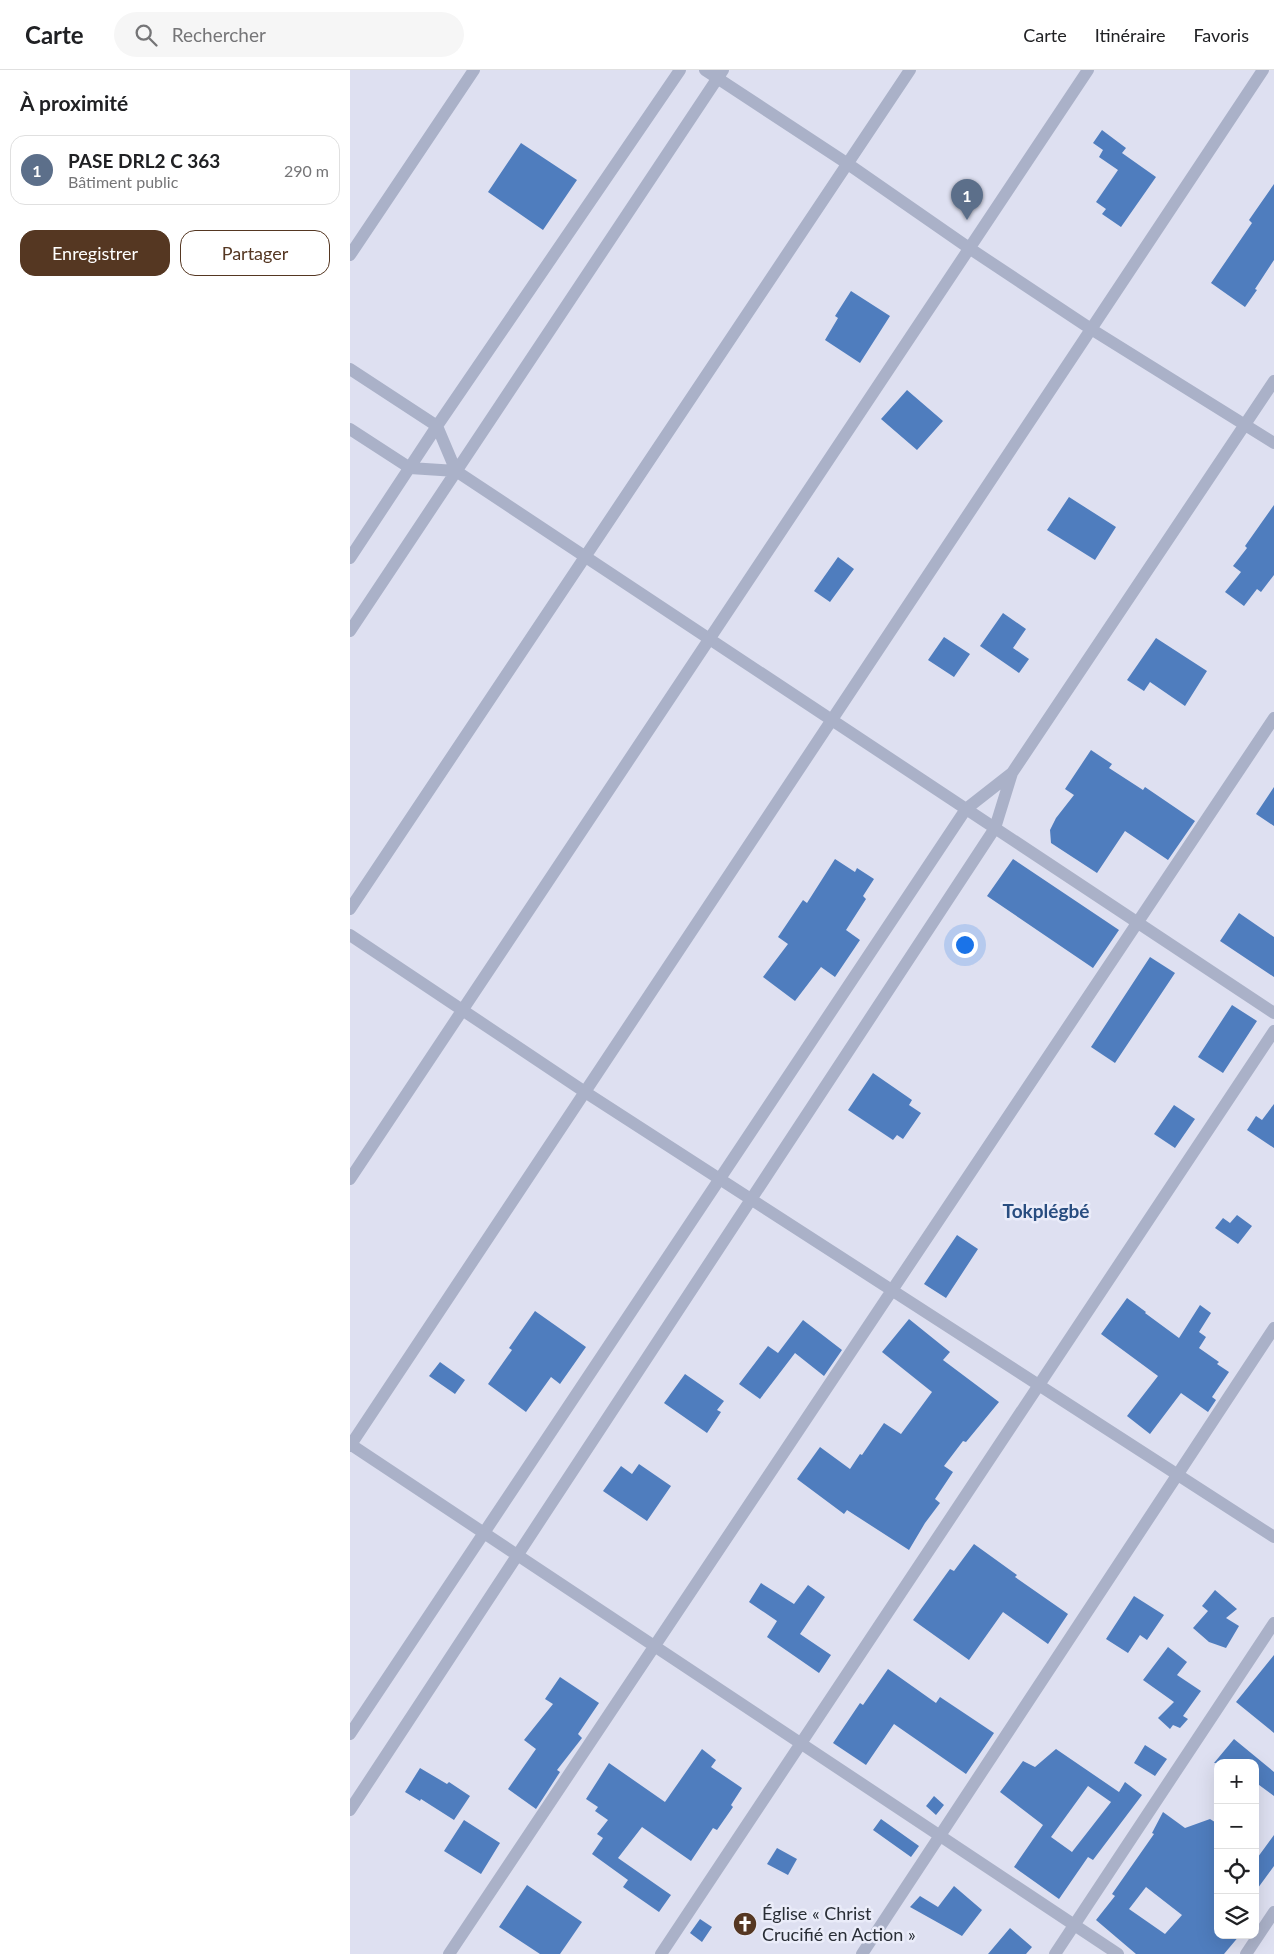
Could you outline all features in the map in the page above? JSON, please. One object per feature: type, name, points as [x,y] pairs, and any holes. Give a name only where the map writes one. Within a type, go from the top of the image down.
[{"type":"street","points":[[350,255],[474,70]]},
{"type":"street","points":[[350,558],[437,426],[680,70]]},
{"type":"street","points":[[705,70],[720,74],[969,248],[1091,329],[1274,443]]},
{"type":"street","points":[[350,909],[910,70]]},
{"type":"street","points":[[350,1179],[1088,70]]},
{"type":"street","points":[[1118,1954],[350,1445],[1263,70]]},
{"type":"street","points":[[350,631],[720,74]]},
{"type":"street","points":[[350,369],[437,426],[456,471]]},
{"type":"street","points":[[350,1810],[995,828],[1012,773],[1274,381]]},
{"type":"street","points":[[350,429],[410,468],[456,471],[1274,1013]]},
{"type":"street","points":[[449,1954],[1274,718]]},
{"type":"street","points":[[350,1734],[966,809],[1012,773]]},
{"type":"street","points":[[350,935],[585,1092],[1274,1537]]},
{"type":"street","points":[[661,1954],[1274,1031]]},
{"type":"street","points":[[862,1954],[1274,1328]]},
{"type":"street","points":[[1055,1954],[1274,1623]]},
{"type":"street","points":[[1246,1954],[1274,1912]]},
{"type":"building","points":[[1102,130],[1126,148],[1122,153],[1156,177],[1121,227],[1102,214],[1106,209],[1096,202],[1118,170],[1099,157],[1103,150],[1093,143]]},
{"type":"building","points":[[521,143],[577,180],[543,230],[488,192]]},
{"type":"building","points":[[1274,184],[1274,260],[1245,307],[1211,283],[1252,223],[1249,220]]},
{"type":"building","points":[[851,291],[890,316],[860,363],[825,340],[838,318],[835,316]]},
{"type":"building","points":[[907,390],[943,421],[917,450],[881,419]]},
{"type":"building","points":[[1069,497],[1116,527],[1095,560],[1047,530]]},
{"type":"building","points":[[1274,505],[1274,575],[1261,592],[1257,589],[1244,606],[1225,592],[1241,572],[1233,566],[1247,548],[1245,546]]},
{"type":"building","points":[[838,557],[854,569],[830,602],[814,591]]},
{"type":"building","points":[[1003,613],[1026,629],[1013,648],[1029,659],[1019,673],[980,646]]},
{"type":"building","points":[[944,637],[970,654],[954,677],[928,660]]},
{"type":"building","points":[[1156,638],[1207,671],[1185,706],[1150,682],[1144,691],[1127,680]]},
{"type":"building","points":[[1091,750],[1112,764],[1109,768],[1143,790],[1145,787],[1195,821],[1168,860],[1125,831],[1097,873],[1051,843],[1050,830],[1056,818],[1074,795],[1065,789]]},
{"type":"building","points":[[1274,787],[1274,826],[1256,814]]},
{"type":"building","points":[[835,859],[855,872],[857,868],[874,879],[863,896],[866,899],[846,930],[860,940],[835,977],[821,967],[795,1001],[763,977],[788,944],[778,937],[803,900],[807,903]]},
{"type":"building","points":[[1013,859],[1119,930],[1093,968],[987,896]]},
{"type":"building","points":[[1239,913],[1274,937],[1274,977],[1220,941]]},
{"type":"building","points":[[1150,957],[1175,973],[1115,1063],[1091,1047]]},
{"type":"building","points":[[1232,1005],[1257,1021],[1223,1073],[1198,1057]]},
{"type":"building","points":[[873,1073],[912,1100],[909,1105],[921,1113],[903,1139],[897,1135],[893,1140],[848,1110]]},
{"type":"building","points":[[1274,1104],[1274,1148],[1247,1130],[1256,1116],[1262,1120]]},
{"type":"building","points":[[1174,1105],[1195,1119],[1175,1148],[1154,1134]]},
{"type":"building","points":[[1237,1215],[1252,1226],[1238,1244],[1215,1228],[1223,1218],[1230,1223]]},
{"type":"building","points":[[957,1235],[978,1249],[946,1298],[924,1284]]},
{"type":"building","points":[[1127,1298],[1179,1338],[1200,1305],[1211,1313],[1199,1332],[1206,1337],[1199,1348],[1219,1362],[1217,1364],[1229,1372],[1212,1397],[1216,1400],[1208,1412],[1181,1393],[1150,1434],[1127,1416],[1158,1376],[1101,1334]]},
{"type":"building","points":[[535,1311],[586,1347],[560,1384],[551,1377],[526,1412],[488,1384],[512,1350],[509,1348]]},
{"type":"building","points":[[909,1319],[950,1352],[943,1360],[999,1402],[966,1442],[963,1441],[944,1466],[953,1472],[935,1499],[940,1503],[925,1523],[909,1550],[847,1510],[844,1514],[797,1479],[820,1447],[850,1469],[884,1423],[901,1434],[932,1392],[882,1352]]},
{"type":"building","points":[[803,1320],[842,1350],[824,1376],[795,1353],[760,1399],[739,1384],[768,1346],[778,1353]]},
{"type":"building","points":[[440,1362],[465,1380],[455,1394],[429,1376]]},
{"type":"building","points":[[685,1374],[724,1401],[717,1410],[721,1412],[707,1433],[664,1403]]},
{"type":"building","points":[[639,1464],[671,1486],[647,1521],[603,1491],[621,1466],[632,1474]]},
{"type":"building","points":[[974,1544],[1017,1575],[1015,1577],[1068,1614],[1048,1644],[1003,1612],[969,1660],[913,1620],[950,1569],[954,1571]]},
{"type":"building","points":[[761,1583],[794,1604],[808,1585],[825,1597],[800,1634],[831,1655],[819,1673],[767,1637],[777,1621],[749,1602]]},
{"type":"building","points":[[1215,1590],[1237,1609],[1226,1618],[1239,1626],[1226,1648],[1209,1642],[1193,1628],[1208,1611],[1202,1606]]},
{"type":"building","points":[[1134,1596],[1164,1615],[1147,1640],[1140,1635],[1128,1653],[1106,1639]]},
{"type":"building","points":[[1168,1647],[1187,1662],[1177,1675],[1201,1691],[1183,1716],[1188,1719],[1180,1728],[1173,1725],[1170,1729],[1158,1718],[1174,1702],[1143,1680]]},
{"type":"building","points":[[1274,1655],[1274,1733],[1236,1702]]},
{"type":"building","points":[[888,1669],[936,1703],[940,1697],[994,1733],[966,1774],[894,1724],[866,1765],[833,1743],[860,1703],[863,1705]]},
{"type":"building","points":[[560,1677],[599,1703],[578,1734],[582,1738],[557,1770],[560,1772],[536,1809],[508,1789],[536,1749],[524,1740],[553,1704],[545,1699]]},
{"type":"building","points":[[1234,1739],[1258,1759],[1217,1759]]},
{"type":"building","points":[[1145,1745],[1167,1759],[1155,1776],[1134,1763]]},
{"type":"building","points":[[702,1749],[716,1760],[711,1767],[742,1788],[731,1805],[733,1807],[717,1830],[713,1828],[691,1861],[642,1827],[618,1858],[671,1895],[659,1912],[623,1887],[628,1880],[592,1854],[603,1838],[597,1834],[608,1820],[595,1811],[598,1807],[586,1799],[609,1763],[665,1802]]},
{"type":"building","points":[[1056,1749],[1119,1792],[1125,1782],[1142,1795],[1093,1860],[1088,1857],[1059,1899],[1014,1867],[1043,1825],[1000,1792],[1023,1761],[1035,1767]],"holes":[[[1088,1786],[1111,1802],[1072,1852],[1051,1837]]]},
{"type":"building","points":[[1259,1760],[1274,1772],[1274,1796],[1259,1785]]},
{"type":"building","points":[[420,1768],[447,1784],[449,1782],[470,1796],[454,1820],[421,1799],[420,1801],[405,1792]]},
{"type":"building","points":[[934,1796],[944,1805],[936,1815],[926,1806]]},
{"type":"building","points":[[1163,1812],[1185,1828],[1210,1819],[1214,1822],[1214,1939],[1237,1939],[1224,1954],[1136,1954],[1096,1920],[1115,1896],[1112,1894],[1154,1834],[1152,1833]],"holes":[[[1146,1887],[1182,1915],[1165,1934],[1129,1909]]]},
{"type":"building","points":[[881,1819],[919,1846],[911,1857],[873,1830]]},
{"type":"building","points":[[464,1820],[500,1843],[481,1874],[444,1851]]},
{"type":"building","points":[[1274,1835],[1274,1866],[1259,1887],[1259,1856]]},
{"type":"building","points":[[777,1848],[797,1859],[788,1875],[767,1864]]},
{"type":"building","points":[[527,1885],[582,1922],[560,1954],[540,1954],[499,1927]]},
{"type":"building","points":[[954,1886],[982,1910],[962,1936],[910,1907],[920,1896],[938,1907]]},
{"type":"building","points":[[700,1919],[712,1927],[702,1942],[690,1933]]},
{"type":"building","points":[[1010,1928],[1032,1947],[1026,1954],[988,1954]]},
{"type":"place","name":"PASE DRL2 C 363","points":[[967,220]]},
{"type":"place","name":"Église « Christ Crucifié en Action »","points":[[745,1924]]},
{"type":"district","name":"Tokplégbé","points":[[1046,1211]]}]
